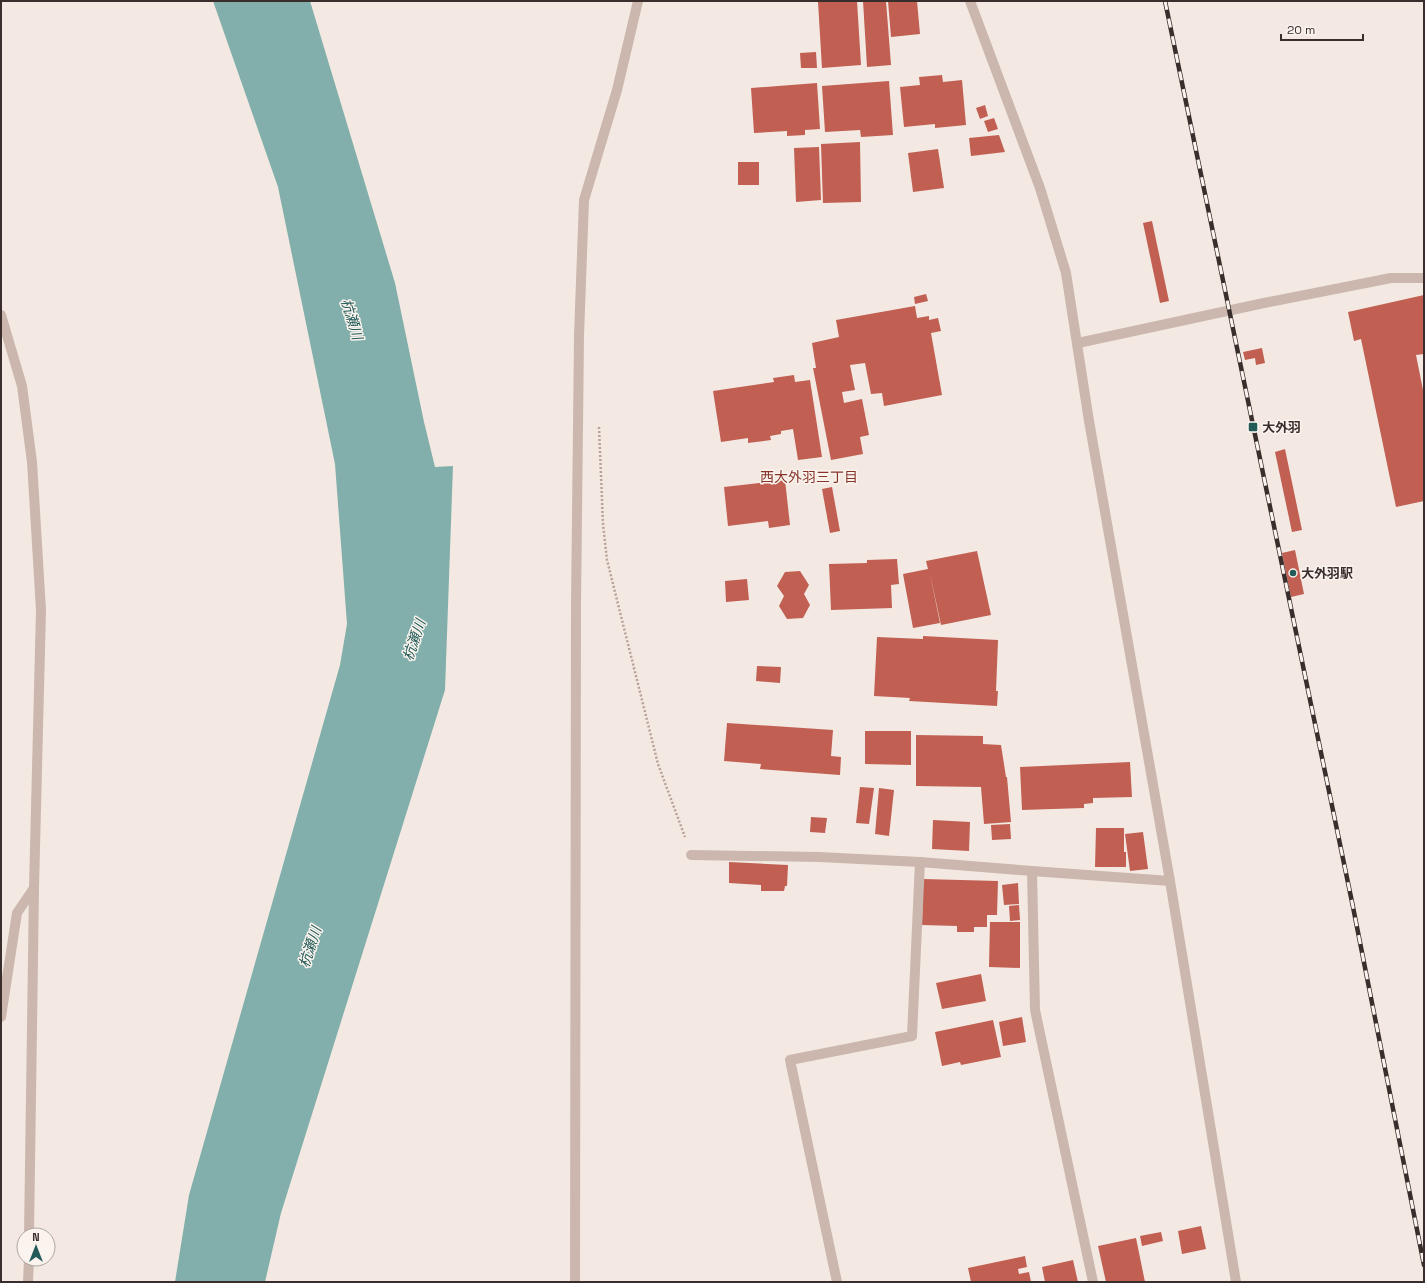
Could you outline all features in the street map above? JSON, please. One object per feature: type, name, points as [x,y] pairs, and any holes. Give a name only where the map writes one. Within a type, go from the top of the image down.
[{"type":"street","points":[[574,1282],[576,605],[579,336],[584,200],[617,90],[638,1]]},
{"type":"street","points":[[970,1],[1040,188],[1066,273],[1089,421],[1170,882],[1236,1282]]},
{"type":"street","points":[[1078,343],[1264,303],[1391,278],[1424,278]]},
{"type":"street","points":[[1,315],[22,386],[32,462],[40,602],[29,1227]]},
{"type":"street","points":[[691,855],[819,857],[920,862],[1170,882]]},
{"type":"street","points":[[837,1282],[790,1060],[912,1036],[920,862]]},
{"type":"street","points":[[1032,872],[1035,1010],[1093,1282]]},
{"type":"street","points":[[1,1017],[17,913],[34,888]]},
{"type":"street","points":[[28,1282],[29,1267]]},
{"type":"path","points":[[599,425],[603,524],[607,560],[658,764],[691,855]]},
{"type":"water","name":"杭瀬川","points":[[213,1],[310,1],[395,283],[435,467],[453,466],[445,690],[281,1213],[265,1282],[175,1282],[189,1195],[340,665],[347,624],[335,464],[278,187]]},
{"type":"building","points":[[857,1],[861,65],[822,68],[818,2]]},
{"type":"building","points":[[863,1],[886,1],[891,65],[867,67]]},
{"type":"building","points":[[888,1],[917,1],[920,34],[891,37]]},
{"type":"building","points":[[816,52],[817,68],[801,68],[800,53]]},
{"type":"building","points":[[942,75],[943,82],[962,80],[966,125],[935,128],[935,124],[904,127],[900,87],[920,85],[919,77]]},
{"type":"building","points":[[889,81],[893,135],[861,137],[860,130],[825,132],[822,86]]},
{"type":"building","points":[[817,83],[820,129],[805,130],[805,135],[787,136],[787,131],[754,133],[751,88]]},
{"type":"building","points":[[985,105],[988,116],[980,119],[976,108]]},
{"type":"building","points":[[994,118],[998,129],[988,132],[984,121]]},
{"type":"building","points":[[999,135],[1005,152],[971,156],[969,138]]},
{"type":"building","points":[[860,142],[861,202],[823,203],[821,144]]},
{"type":"building","points":[[819,147],[821,200],[796,202],[794,148]]},
{"type":"building","points":[[938,149],[944,188],[913,192],[908,153]]},
{"type":"building","points":[[738,162],[759,162],[759,185],[738,185]]},
{"type":"building","points":[[1152,221],[1169,301],[1160,303],[1143,223]]},
{"type":"building","points":[[926,294],[928,301],[915,304],[914,297]]},
{"type":"building","points":[[1424,295],[1424,354],[1416,355],[1424,395],[1424,501],[1396,507],[1361,339],[1354,341],[1348,312]]},
{"type":"building","points":[[915,306],[917,318],[929,316],[929,320],[938,318],[941,331],[931,333],[942,395],[884,406],[882,393],[871,394],[865,363],[850,365],[855,390],[842,392],[844,403],[862,399],[869,435],[860,437],[863,454],[831,460],[813,368],[816,368],[812,343],[839,337],[836,320]]},
{"type":"building","points":[[1262,348],[1265,363],[1256,365],[1255,358],[1245,360],[1243,352]]},
{"type":"building","points":[[794,375],[795,382],[810,380],[822,457],[798,460],[793,429],[781,431],[781,434],[770,436],[771,440],[748,443],[748,438],[721,442],[713,391],[774,382],[773,378]]},
{"type":"building","points":[[1285,449],[1302,530],[1292,532],[1275,452]]},
{"type":"building","points":[[785,480],[790,525],[769,528],[768,521],[728,526],[724,487]]},
{"type":"building","points":[[832,487],[840,531],[830,533],[822,489]]},
{"type":"building","name":"大外羽駅","points":[[1295,550],[1304,594],[1291,597],[1282,553]]},
{"type":"building","points":[[977,551],[991,615],[941,625],[929,569],[940,623],[913,628],[903,574],[928,569],[926,561]]},
{"type":"building","points":[[897,559],[899,584],[891,585],[892,608],[831,610],[829,564],[867,563],[867,560]]},
{"type":"building","points":[[800,571],[809,585],[804,594],[810,605],[803,618],[787,619],[779,606],[784,596],[777,586],[785,572]]},
{"type":"building","points":[[747,579],[749,600],[726,602],[725,581]]},
{"type":"building","points":[[923,636],[998,640],[996,691],[998,691],[997,706],[909,701],[910,698],[874,696],[877,637],[923,639]]},
{"type":"building","points":[[757,666],[781,667],[780,683],[756,681]]},
{"type":"building","points":[[727,723],[833,730],[831,756],[841,757],[840,775],[760,769],[761,764],[724,761]]},
{"type":"building","points":[[865,731],[911,731],[911,765],[865,764]]},
{"type":"building","points":[[916,735],[983,736],[983,744],[1001,745],[1007,777],[1011,822],[984,824],[981,787],[916,786]]},
{"type":"building","points":[[1130,762],[1132,797],[1093,798],[1093,803],[1084,804],[1084,808],[1022,810],[1020,767]]},
{"type":"building","points":[[860,787],[874,788],[869,824],[856,823]]},
{"type":"building","points":[[879,788],[894,790],[889,836],[875,834]]},
{"type":"building","points":[[811,817],[827,818],[825,833],[810,832]]},
{"type":"building","points":[[933,820],[970,822],[969,851],[932,849]]},
{"type":"building","points":[[1010,824],[1011,839],[992,840],[991,825]]},
{"type":"building","points":[[1096,828],[1124,828],[1124,852],[1126,852],[1126,867],[1095,867]]},
{"type":"building","points":[[1143,832],[1148,869],[1130,871],[1125,834]]},
{"type":"building","points":[[729,862],[788,865],[787,886],[785,886],[784,891],[761,891],[761,885],[729,883]]},
{"type":"building","points":[[923,879],[998,881],[997,915],[987,915],[987,927],[974,927],[974,932],[957,932],[957,926],[922,925]]},
{"type":"building","points":[[1018,883],[1019,904],[1004,905],[1002,885]]},
{"type":"building","points":[[1019,905],[1020,920],[1010,921],[1009,906]]},
{"type":"building","points":[[990,922],[1020,922],[1020,968],[989,967]]},
{"type":"building","points":[[981,974],[986,1001],[942,1009],[936,983]]},
{"type":"building","points":[[1022,1017],[1026,1042],[1003,1046],[999,1022]]},
{"type":"building","points":[[993,1020],[1001,1057],[961,1065],[960,1062],[942,1066],[935,1032]]},
{"type":"building","points":[[1201,1226],[1206,1249],[1182,1254],[1178,1231]]},
{"type":"building","points":[[1161,1232],[1163,1241],[1142,1246],[1140,1236]]},
{"type":"building","points":[[1136,1238],[1145,1282],[1106,1282],[1098,1246]]},
{"type":"building","points":[[1025,1256],[1027,1267],[1018,1269],[1019,1274],[1029,1272],[1031,1282],[971,1282],[968,1268]]},
{"type":"building","points":[[1073,1260],[1078,1282],[1045,1282],[1042,1267]]},
{"type":"railway","points":[[1165,1],[1352,902],[1424,1265]]},
{"type":"place","name":"大外羽","points":[[1253,427]]},
{"type":"place","name":"大外羽駅","points":[[1293,573]]},
{"type":"district","name":"西大外羽三丁目","points":[[809,477]]}]
